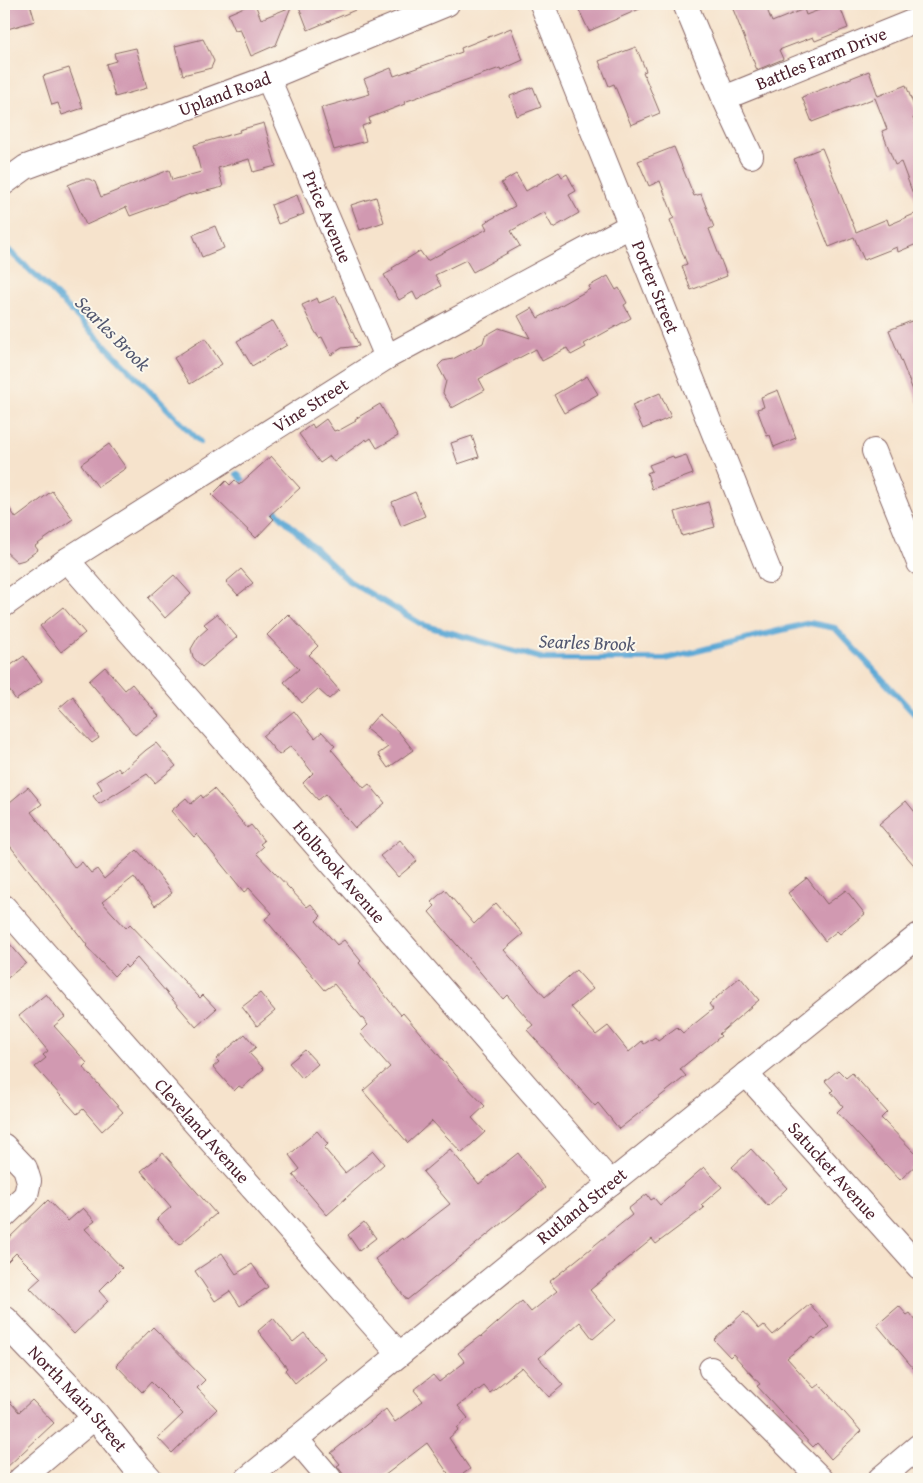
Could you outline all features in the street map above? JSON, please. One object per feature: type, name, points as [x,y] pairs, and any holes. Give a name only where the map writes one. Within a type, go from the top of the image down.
[{"type":"main road","name":"North Main Street","points":[[4,1320],[96,1416],[137,1476]]},
{"type":"street","name":"Upland Road","points":[[4,183],[26,167],[268,78],[447,4]]},
{"type":"street","name":"Porter Street","points":[[542,4],[769,570]]},
{"type":"street","points":[[685,4],[724,98],[751,156]]},
{"type":"street","name":"Battles Farm Drive","points":[[724,98],[919,19]]},
{"type":"street","name":"Price Avenue","points":[[268,78],[387,357]]},
{"type":"street","name":"Vine Street","points":[[4,605],[67,560],[387,357],[630,226]]},
{"type":"street","points":[[874,451],[919,563]]},
{"type":"street","name":"Holbrook Avenue","points":[[67,560],[611,1182]]},
{"type":"street","name":"Cleveland Avenue","points":[[4,907],[399,1354]]},
{"type":"street","name":"Rutland Street","points":[[247,1479],[611,1182],[919,935]]},
{"type":"street","name":"Satucket Avenue","points":[[746,1074],[919,1267]]},
{"type":"street","points":[[4,1146],[25,1168],[29,1181],[26,1195],[4,1216]]},
{"type":"street","points":[[711,1368],[821,1479]]},
{"type":"street","points":[[21,1479],[96,1416]]},
{"type":"street","points":[[296,1439],[330,1479]]},
{"type":"street","points":[[880,1479],[919,1446]]},
{"type":"building","points":[[4,4],[30,4],[35,21],[4,30]]},
{"type":"building","points":[[255,4],[261,19],[291,7],[276,45],[251,56],[240,29],[235,30],[228,14]]},
{"type":"building","points":[[298,4],[367,4],[367,5],[308,30]]},
{"type":"building","points":[[576,4],[651,4],[589,31]]},
{"type":"building","points":[[731,4],[765,4],[772,22],[804,9],[806,15],[839,4],[848,28],[815,41],[813,37],[779,50],[783,59],[757,70]]},
{"type":"building","points":[[511,28],[523,60],[501,70],[500,68],[404,102],[405,104],[369,118],[370,123],[362,126],[366,141],[334,150],[321,108],[370,94],[364,79],[391,68],[394,76],[462,52],[461,48]]},
{"type":"building","points":[[203,39],[214,61],[211,68],[183,75],[175,46]]},
{"type":"building","points":[[636,47],[646,71],[643,72],[660,113],[631,125],[614,84],[609,86],[599,61]]},
{"type":"building","points":[[136,48],[147,88],[115,97],[106,64],[116,61],[114,53]]},
{"type":"building","points":[[69,68],[83,108],[62,115],[58,103],[52,105],[43,76]]},
{"type":"building","points":[[869,71],[878,96],[906,85],[918,117],[913,118],[919,134],[918,207],[901,162],[895,165],[882,131],[887,129],[875,98],[812,122],[802,97]]},
{"type":"building","points":[[533,87],[541,107],[517,116],[510,96]]},
{"type":"building","points":[[264,123],[276,166],[253,172],[249,159],[218,168],[223,187],[190,194],[130,216],[126,207],[86,225],[68,185],[82,179],[89,179],[95,182],[101,197],[169,170],[172,180],[201,172],[194,145]]},
{"type":"building","points":[[674,147],[694,196],[701,194],[714,227],[709,229],[727,276],[691,290],[682,266],[687,264],[670,220],[674,218],[660,181],[649,186],[638,161]]},
{"type":"building","points":[[822,148],[856,232],[887,219],[889,225],[919,212],[919,243],[898,252],[897,247],[864,260],[854,237],[829,247],[794,159]]},
{"type":"building","points":[[559,172],[562,177],[567,174],[576,191],[569,195],[579,213],[553,228],[544,212],[511,231],[520,246],[473,272],[466,260],[435,275],[441,286],[417,300],[413,292],[399,300],[384,275],[393,270],[392,268],[420,251],[427,261],[487,229],[484,223],[515,206],[501,183],[516,174],[526,191]]},
{"type":"building","points":[[297,195],[304,214],[278,224],[271,205]]},
{"type":"building","points":[[376,197],[384,222],[360,230],[351,205]]},
{"type":"building","points":[[215,226],[224,248],[202,257],[193,235]]},
{"type":"building","points":[[608,276],[616,290],[619,288],[627,303],[624,305],[631,318],[584,344],[586,347],[571,355],[567,348],[542,361],[536,349],[479,379],[485,390],[452,408],[443,393],[446,381],[438,366],[443,361],[453,359],[483,343],[485,336],[499,328],[530,338],[518,316],[532,308],[538,318],[590,289],[589,286]]},
{"type":"building","points":[[336,296],[359,346],[342,348],[331,355],[322,337],[319,338],[314,330],[302,305],[317,298],[319,303]]},
{"type":"building","points":[[919,318],[919,403],[918,403],[889,330]]},
{"type":"building","points":[[273,321],[287,345],[252,366],[237,341]]},
{"type":"building","points":[[205,338],[222,364],[190,384],[174,358]]},
{"type":"building","points":[[587,376],[598,394],[564,413],[554,395]]},
{"type":"building","points":[[778,390],[796,438],[774,447],[770,435],[767,436],[757,409],[764,407],[761,397]]},
{"type":"building","points":[[660,393],[671,417],[643,429],[632,405]]},
{"type":"building","points":[[380,404],[398,436],[377,448],[371,438],[367,441],[366,439],[334,462],[330,456],[320,463],[299,434],[312,424],[314,428],[326,419],[334,431],[338,431]]},
{"type":"building","points":[[472,436],[479,457],[458,464],[451,443]]},
{"type":"building","points":[[109,444],[126,468],[98,487],[81,464]]},
{"type":"building","points":[[686,455],[693,474],[652,489],[647,473],[652,471],[649,465],[673,456],[674,459]]},
{"type":"building","points":[[271,456],[300,488],[270,515],[274,519],[256,538],[212,495],[226,481],[230,485],[235,480],[239,485]]},
{"type":"building","points":[[52,491],[73,519],[35,546],[38,550],[24,560],[17,562],[4,550],[4,500],[16,518]]},
{"type":"building","points":[[415,492],[425,516],[401,526],[392,502]]},
{"type":"building","points":[[708,502],[715,527],[682,536],[675,512]]},
{"type":"building","points":[[241,569],[253,583],[238,595],[226,582]]},
{"type":"building","points":[[174,575],[191,594],[165,618],[148,598]]},
{"type":"building","points":[[63,607],[85,633],[61,652],[40,626]]},
{"type":"building","points":[[217,614],[237,637],[202,667],[193,657],[191,649],[198,637],[208,628],[204,624]]},
{"type":"building","points":[[288,614],[318,646],[309,655],[339,690],[329,699],[318,689],[302,703],[284,682],[299,669],[267,635]]},
{"type":"building","points":[[24,656],[42,681],[16,700],[4,683],[4,670]]},
{"type":"building","points":[[105,667],[125,690],[132,684],[159,716],[135,735],[89,681]]},
{"type":"building","points":[[73,696],[99,738],[92,743],[59,708]]},
{"type":"building","points":[[294,711],[315,738],[322,732],[335,746],[331,749],[364,788],[369,784],[385,803],[355,828],[326,794],[318,800],[303,783],[313,773],[291,746],[279,755],[263,736]]},
{"type":"building","points":[[379,714],[399,732],[413,750],[388,768],[378,754],[388,747],[366,729]]},
{"type":"building","points":[[156,743],[176,766],[155,783],[147,774],[99,804],[93,796],[102,789],[97,781],[118,768],[121,772]]},
{"type":"building","points":[[28,787],[42,804],[31,812],[75,868],[82,862],[91,873],[97,869],[104,879],[137,850],[172,893],[155,906],[134,877],[102,902],[126,928],[130,924],[200,998],[203,995],[216,1009],[196,1027],[137,958],[127,968],[125,965],[114,976],[86,946],[4,838],[4,807]]},
{"type":"building","points":[[214,789],[247,828],[251,825],[264,841],[260,844],[263,847],[256,853],[307,907],[311,904],[321,916],[316,921],[337,945],[344,940],[361,961],[359,963],[401,1015],[403,1013],[460,1080],[485,1106],[472,1118],[485,1132],[462,1153],[432,1121],[408,1143],[363,1091],[390,1067],[360,1033],[368,1025],[334,984],[325,990],[265,919],[272,913],[249,888],[244,892],[197,834],[194,837],[171,811],[186,798],[191,804],[201,795],[203,798]]},
{"type":"building","points":[[906,801],[919,817],[919,871],[879,824]]},
{"type":"building","points":[[400,840],[417,861],[398,877],[380,856]]},
{"type":"building","points":[[807,878],[827,904],[846,890],[865,914],[840,934],[837,931],[825,941],[788,893]]},
{"type":"building","points":[[445,890],[474,924],[496,903],[523,934],[504,950],[545,997],[576,970],[593,989],[571,1007],[596,1035],[608,1026],[629,1052],[642,1041],[644,1044],[655,1037],[658,1041],[677,1027],[683,1033],[713,1009],[709,1004],[740,977],[759,1000],[719,1034],[721,1036],[680,1069],[686,1076],[619,1129],[598,1103],[595,1106],[527,1030],[533,1025],[507,995],[503,999],[429,912],[435,906],[431,902]]},
{"type":"building","points":[[4,937],[26,963],[4,981]]},
{"type":"building","points":[[260,993],[275,1011],[257,1026],[242,1007]]},
{"type":"building","points":[[46,994],[65,1017],[54,1026],[87,1063],[83,1067],[123,1112],[102,1131],[83,1109],[77,1114],[35,1067],[46,1058],[43,1055],[48,1051],[19,1016]]},
{"type":"building","points":[[245,1034],[256,1047],[249,1053],[264,1069],[242,1088],[239,1086],[234,1091],[213,1067],[219,1062],[216,1059]]},
{"type":"building","points":[[305,1050],[318,1064],[302,1078],[289,1063]]},
{"type":"building","points":[[838,1070],[846,1078],[852,1073],[887,1112],[881,1118],[919,1157],[919,1162],[900,1180],[837,1112],[843,1106],[831,1092],[833,1090],[825,1081]]},
{"type":"building","points":[[317,1131],[328,1144],[324,1148],[345,1173],[373,1151],[384,1164],[327,1215],[293,1175],[300,1169],[289,1155]]},
{"type":"building","points":[[450,1149],[479,1184],[518,1153],[545,1188],[407,1300],[375,1259],[450,1204],[423,1172]]},
{"type":"building","points":[[751,1149],[787,1188],[768,1206],[732,1167]]},
{"type":"building","points":[[163,1153],[216,1214],[179,1245],[157,1219],[171,1207],[141,1171]]},
{"type":"building","points":[[704,1167],[722,1187],[701,1205],[704,1208],[656,1244],[652,1239],[590,1290],[615,1320],[593,1339],[580,1322],[539,1358],[563,1385],[549,1397],[522,1367],[490,1393],[484,1386],[458,1406],[468,1418],[449,1438],[470,1469],[456,1479],[452,1479],[427,1443],[380,1479],[347,1479],[337,1466],[340,1464],[331,1453],[386,1409],[395,1422],[423,1401],[414,1390],[433,1375],[439,1382],[465,1362],[458,1353],[481,1337],[522,1301],[531,1312],[557,1291],[549,1282],[632,1215],[628,1209],[647,1194],[651,1200],[654,1198],[660,1205]]},
{"type":"building","points":[[48,1200],[68,1221],[83,1208],[95,1221],[85,1229],[122,1268],[99,1291],[108,1301],[74,1334],[30,1288],[41,1278],[16,1253],[4,1265],[4,1245],[6,1241]]},
{"type":"building","points":[[364,1222],[376,1238],[359,1251],[348,1235]]},
{"type":"building","points":[[222,1253],[236,1274],[252,1264],[268,1287],[240,1306],[230,1291],[215,1301],[195,1271]]},
{"type":"building","points":[[810,1304],[829,1327],[787,1358],[814,1388],[819,1384],[861,1431],[831,1459],[817,1443],[813,1447],[757,1386],[760,1384],[733,1354],[730,1357],[714,1340],[744,1312],[759,1329],[764,1325],[773,1335]]},
{"type":"building","points":[[899,1306],[907,1315],[910,1313],[919,1325],[919,1375],[877,1325]]},
{"type":"building","points":[[273,1318],[293,1342],[304,1333],[325,1358],[295,1383],[285,1370],[287,1368],[258,1331]]},
{"type":"building","points":[[153,1327],[205,1380],[197,1388],[217,1409],[172,1453],[158,1438],[183,1414],[151,1382],[142,1392],[116,1365]]},
{"type":"building","points":[[4,1395],[19,1412],[32,1400],[54,1423],[4,1470]]},
{"type":"waterway","name":"Searles Brook","points":[[4,246],[49,288],[200,442]]},
{"type":"waterway","name":"Searles Brook","points":[[237,474],[249,486]]},
{"type":"waterway","name":"Searles Brook","points":[[269,505],[349,581],[423,625],[544,659],[665,659],[810,623],[835,628],[919,719]]}]
